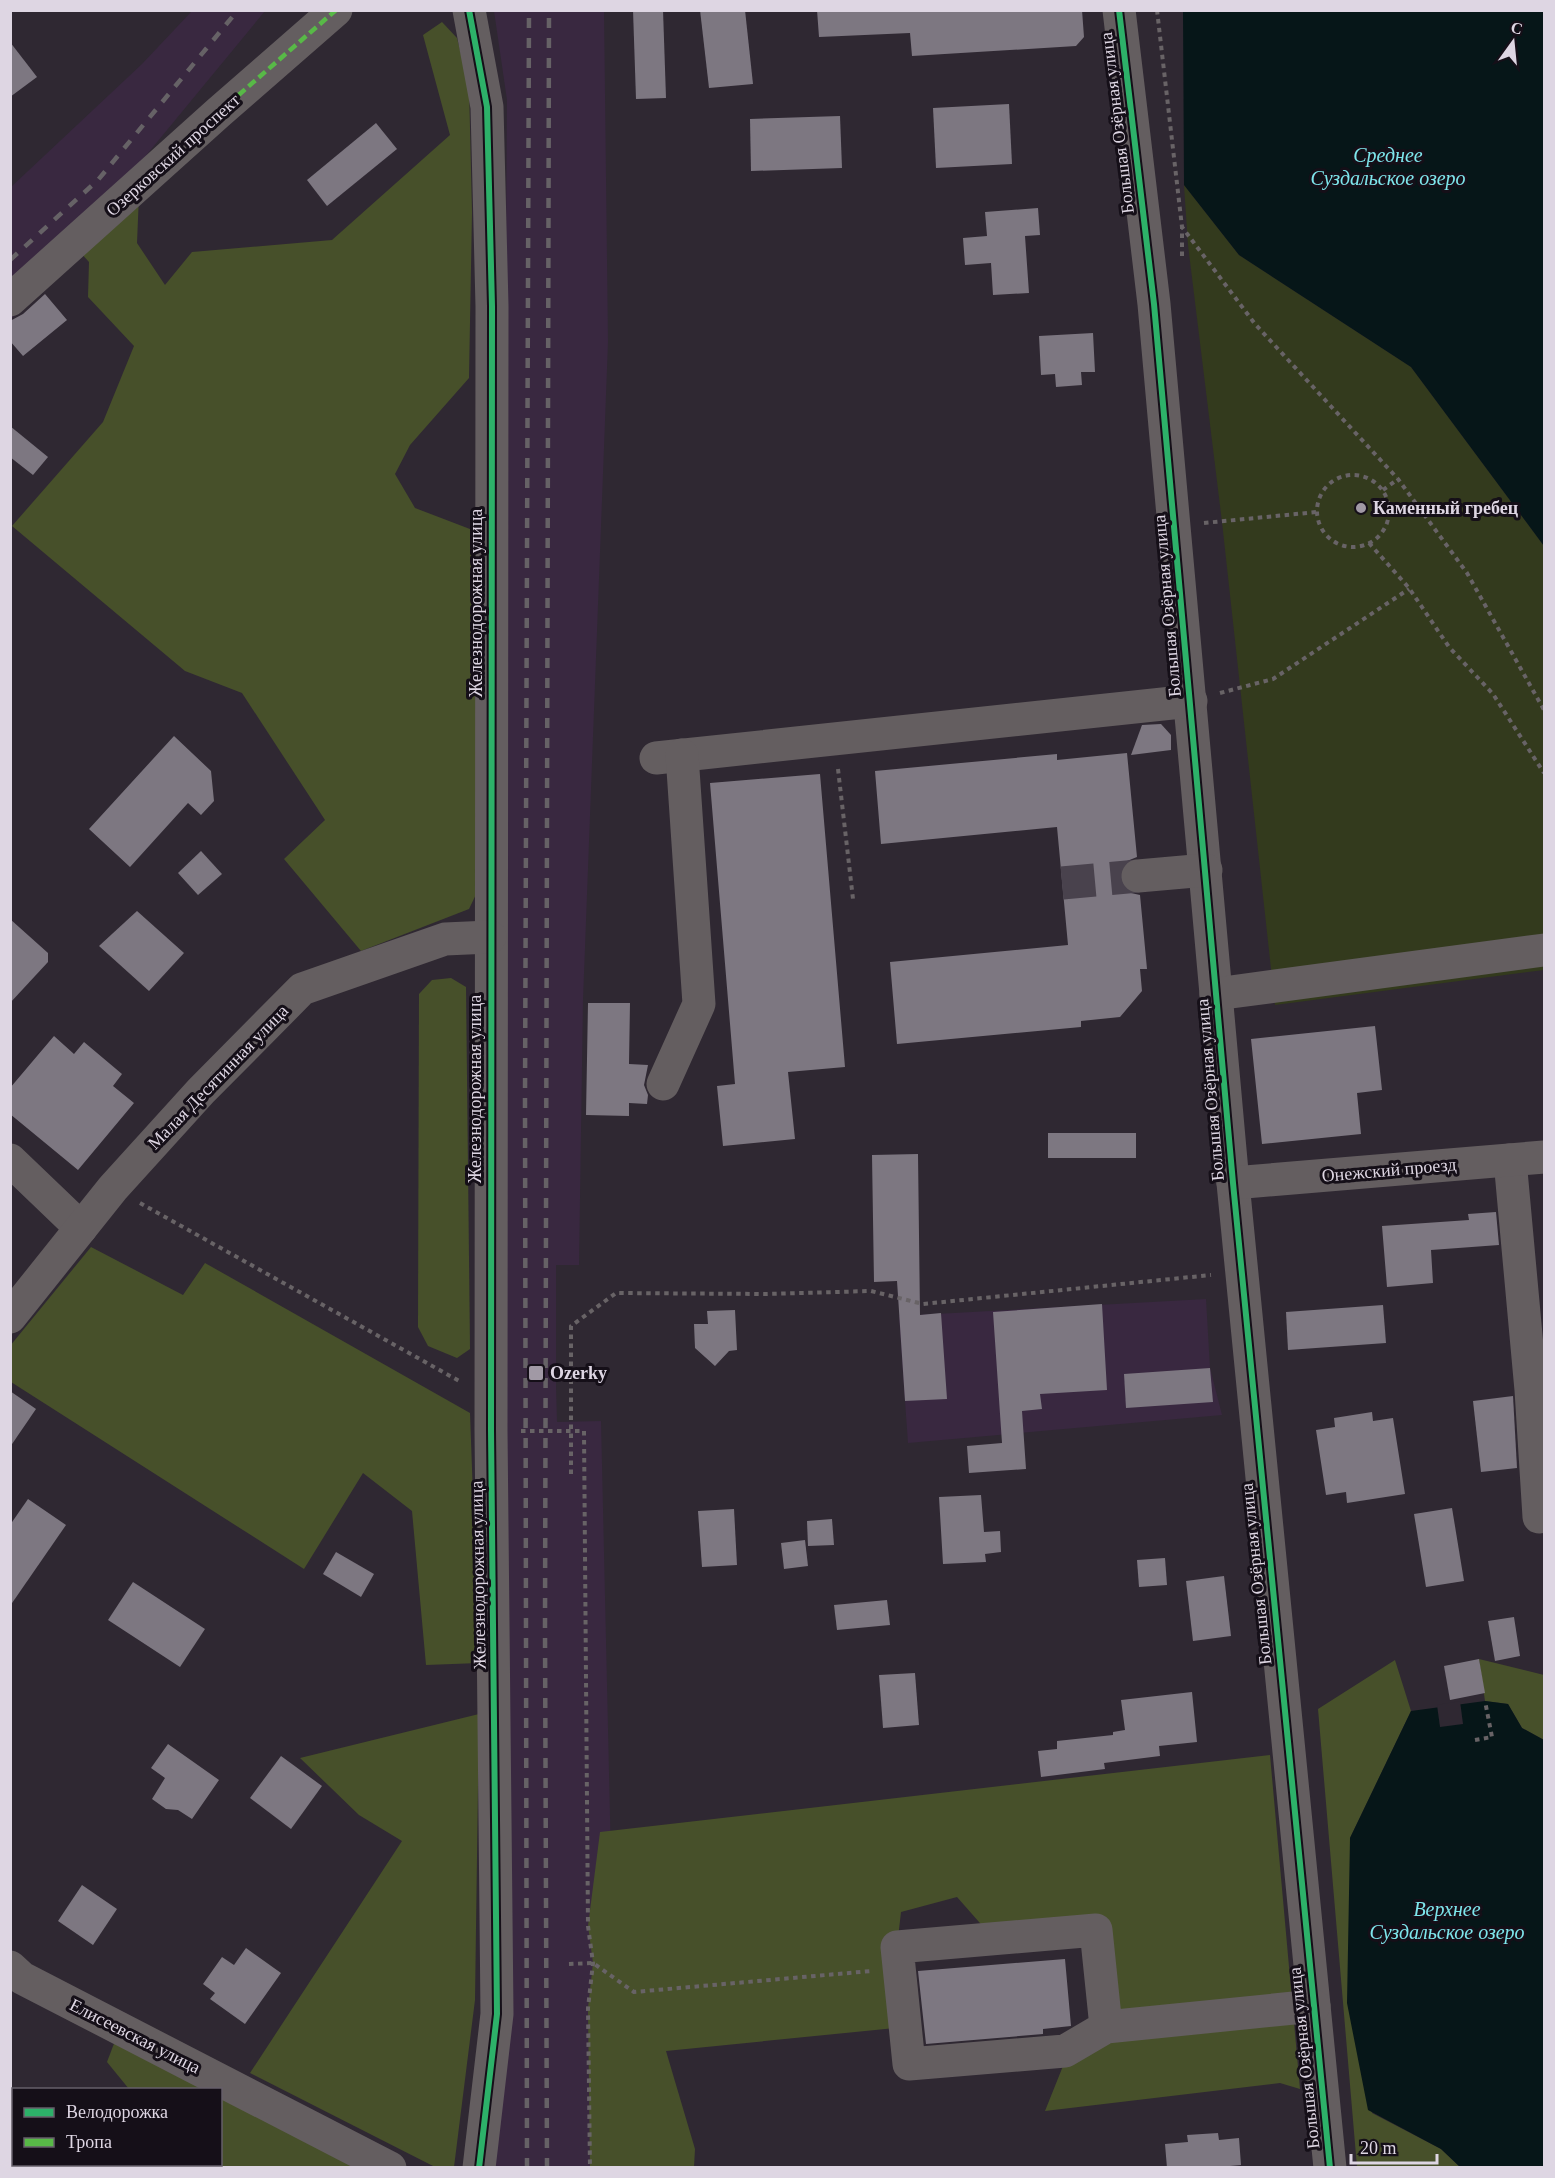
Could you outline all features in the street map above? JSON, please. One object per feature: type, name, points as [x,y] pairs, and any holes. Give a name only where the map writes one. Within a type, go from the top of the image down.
[{"type":"street","name":"Озерковский проспект","points":[[10,300],[336,10]]},
{"type":"street","name":"Железнодорожная улица","points":[[470,10],[487,107],[492,306],[491,1454],[497,2014],[479,2168]]},
{"type":"street","name":"Большая Озёрная улица","points":[[1119,10],[1154,304],[1241,1272],[1330,2168]]},
{"type":"street","points":[[663,1084],[699,1004],[669,757],[1191,701]]},
{"type":"street","points":[[1138,876],[1206,870]]},
{"type":"street","points":[[445,939],[467,925],[480,912],[490,892]]},
{"type":"street","name":"Малая Десятинная улица","points":[[10,1317],[113,1188],[201,1091],[302,989],[445,939],[490,937]]},
{"type":"street","points":[[1216,994],[1545,950]]},
{"type":"street","name":"Онежский проезд","points":[[1233,1183],[1545,1157]]},
{"type":"street","points":[[10,1160],[81,1228]]},
{"type":"street","points":[[1510,1160],[1531,1390],[1539,1517]]},
{"type":"street","points":[[1106,2027],[1096,1930],[897,1947],[909,2064],[1065,2051],[1106,2027],[1314,2006]]},
{"type":"street","name":"Елисеевская улица","points":[[10,1967],[22,1978],[390,2168]]},
{"type":"path","points":[[1157,10],[1182,227],[1182,258]]},
{"type":"path","points":[[1182,227],[1255,324],[1398,479],[1467,573],[1545,710]]},
{"type":"path","points":[[1353,474],[1375,482],[1383,490],[1388,508],[1386,526],[1379,536],[1357,547],[1334,542],[1325,534],[1319,524],[1318,500],[1323,490],[1331,482],[1341,476],[1353,474]]},
{"type":"path","points":[[1383,490],[1398,479]]},
{"type":"path","points":[[1174,526],[1317,512]]},
{"type":"path","points":[[1369,543],[1409,588],[1449,647],[1493,694],[1545,773]]},
{"type":"path","points":[[1191,701],[1273,679],[1409,588]]},
{"type":"path","points":[[834,739],[853,899]]},
{"type":"path","points":[[113,1188],[468,1386]]},
{"type":"path","points":[[571,1474],[571,1326],[616,1293],[764,1294],[871,1291],[923,1304],[1241,1272]]},
{"type":"path","points":[[514,1430],[584,1431],[588,1926],[593,1963],[588,2008],[590,2168]]},
{"type":"path","points":[[1475,1740],[1492,1737],[1485,1701]]},
{"type":"path","points":[[569,1964],[593,1963],[634,1992],[899,1969]]},
{"type":"shaded area","points":[[192,11],[265,11],[139,164],[135,193],[11,319],[11,187],[142,64]]},
{"type":"shaded area","points":[[494,11],[604,11],[608,342],[583,1000],[579,1265],[556,1265],[556,1386],[557,1422],[601,1421],[618,2167],[487,2168],[498,1428],[507,100]]},
{"type":"shaded area","points":[[1206,1299],[1210,1368],[1222,1415],[908,1443],[899,1316]]},
{"type":"green space","points":[[442,22],[457,38],[469,86],[472,212],[469,378],[410,445],[395,474],[415,508],[483,534],[481,884],[469,909],[361,951],[284,859],[325,820],[242,693],[185,671],[12,526],[103,422],[134,346],[88,297],[89,262],[79,251],[139,195],[137,243],[165,285],[192,252],[332,240],[450,135],[423,35]]},
{"type":"green space","points":[[1184,185],[1239,255],[1411,367],[1544,546],[1544,970],[1275,1005],[1222,522],[1188,245]]},
{"type":"green space","points":[[451,978],[466,987],[470,1349],[457,1358],[428,1346],[418,1327],[419,994],[432,980]]},
{"type":"green space","points":[[91,1247],[183,1295],[205,1263],[470,1413],[479,1663],[426,1665],[412,1511],[363,1473],[304,1569],[11,1382],[10,1346]]},
{"type":"green space","points":[[1479,1659],[1544,1675],[1544,1740],[1522,1728],[1508,1704],[1485,1701]]},
{"type":"green space","points":[[1395,1660],[1411,1711],[1350,1838],[1372,2113],[1441,2149],[1460,2167],[1357,2167],[1318,1709]]},
{"type":"green space","points":[[479,1714],[475,2000],[454,2167],[435,2167],[250,2073],[402,1841],[359,1815],[300,1758]]},
{"type":"green space","points":[[1270,1755],[1300,2089],[1280,2083],[1045,2111],[1063,2066],[1106,2027],[1096,1930],[994,1939],[957,1897],[901,1912],[897,1947],[905,2027],[666,2051],[695,2149],[694,2167],[590,2168],[588,2008],[593,1963],[588,1926],[600,1832]]},
{"type":"green space","points":[[115,2041],[208,2088],[128,2088],[107,2062]]},
{"type":"green space","points":[[222,2096],[361,2167],[192,2168],[191,2166],[222,2166]]},
{"type":"water","name":"Среднее Суздальское озеро","points":[[1183,11],[1544,11],[1544,546],[1411,367],[1239,255],[1184,185]]},
{"type":"water","name":"Верхнее Суздальское озеро","points":[[1485,1701],[1508,1704],[1522,1728],[1544,1740],[1544,2167],[1460,2167],[1441,2149],[1368,2110],[1347,2003],[1350,1838],[1411,1711]]},
{"type":"pier","points":[[1460,1701],[1463,1724],[1440,1727],[1437,1705]]},
{"type":"building","points":[[633,10],[663,10],[666,98],[636,99]]},
{"type":"building","points":[[700,10],[745,10],[753,84],[709,88]]},
{"type":"building","points":[[817,10],[1082,10],[1084,37],[1076,46],[912,56],[910,33],[819,37]]},
{"type":"building","points":[[10,42],[37,77],[10,97]]},
{"type":"building","points":[[1009,104],[1012,164],[936,168],[933,108]]},
{"type":"building","points":[[840,116],[842,168],[751,171],[750,119]]},
{"type":"building","points":[[376,123],[397,149],[327,206],[307,180]]},
{"type":"building","points":[[1038,208],[1040,235],[1025,236],[1029,293],[993,295],[991,263],[965,265],[963,238],[987,236],[985,212]]},
{"type":"building","points":[[45,294],[67,320],[23,356],[10,341],[10,321],[23,314]]},
{"type":"building","points":[[1093,333],[1095,372],[1081,372],[1082,385],[1056,387],[1055,374],[1041,375],[1039,336]]},
{"type":"building","points":[[10,426],[48,457],[33,475],[10,457]]},
{"type":"building","points":[[1161,724],[1171,735],[1171,750],[1131,755],[1142,725]]},
{"type":"building","points":[[174,736],[211,771],[214,801],[201,815],[188,803],[130,867],[89,829]]},
{"type":"building","points":[[1127,753],[1137,857],[1127,861],[1121,868],[1119,877],[1123,887],[1131,893],[1140,895],[1147,969],[1140,969],[1142,991],[1120,1017],[1081,1021],[1081,1027],[897,1044],[890,962],[1068,945],[1057,827],[881,844],[875,771],[1057,754],[1057,760]]},
{"type":"building","points":[[820,774],[845,1067],[788,1072],[795,1139],[723,1146],[717,1086],[735,1084],[710,783]]},
{"type":"building","points":[[201,851],[222,874],[198,895],[178,873]]},
{"type":"building","points":[[137,911],[184,953],[149,991],[99,946]]},
{"type":"building","points":[[10,919],[48,953],[48,962],[10,1003]]},
{"type":"building","points":[[588,1003],[630,1003],[629,1064],[648,1065],[644,1085],[648,1095],[647,1104],[629,1103],[629,1116],[586,1115]]},
{"type":"building","points":[[1375,1026],[1382,1090],[1357,1093],[1361,1134],[1262,1144],[1251,1039]]},
{"type":"building","points":[[54,1036],[74,1054],[84,1042],[122,1074],[113,1086],[134,1103],[78,1170],[10,1114],[10,1088]]},
{"type":"building","points":[[1048,1133],[1136,1133],[1136,1158],[1048,1158]]},
{"type":"building","points":[[918,1154],[920,1315],[941,1313],[947,1399],[905,1401],[897,1281],[874,1282],[872,1155]]},
{"type":"building","points":[[1496,1212],[1499,1245],[1431,1250],[1433,1283],[1387,1287],[1382,1226],[1469,1220],[1468,1214]]},
{"type":"building","points":[[1102,1304],[1107,1390],[1040,1394],[1042,1409],[1022,1411],[1026,1469],[969,1473],[967,1446],[1002,1443],[993,1312]]},
{"type":"building","points":[[1383,1305],[1386,1343],[1288,1350],[1286,1312]]},
{"type":"building","points":[[735,1310],[737,1350],[729,1351],[715,1366],[695,1348],[694,1324],[708,1324],[707,1311]]},
{"type":"building","points":[[1210,1368],[1213,1402],[1126,1408],[1124,1374]]},
{"type":"building","points":[[10,1391],[36,1409],[10,1447]]},
{"type":"building","points":[[1513,1396],[1517,1468],[1481,1472],[1473,1401]]},
{"type":"building","points":[[1372,1412],[1373,1421],[1393,1418],[1405,1494],[1347,1503],[1346,1492],[1326,1495],[1316,1430],[1335,1427],[1334,1418]]},
{"type":"building","points":[[981,1495],[984,1532],[1000,1531],[1001,1552],[985,1554],[986,1562],[943,1564],[939,1497]]},
{"type":"building","points":[[28,1499],[66,1525],[10,1606],[10,1525]]},
{"type":"building","points":[[1452,1508],[1464,1581],[1426,1587],[1414,1514]]},
{"type":"building","points":[[734,1509],[737,1565],[702,1567],[698,1511]]},
{"type":"building","points":[[832,1519],[834,1545],[808,1546],[807,1521]]},
{"type":"building","points":[[805,1540],[808,1566],[784,1569],[781,1543]]},
{"type":"building","points":[[336,1552],[374,1574],[361,1597],[323,1574]]},
{"type":"building","points":[[1165,1558],[1167,1585],[1139,1587],[1137,1560]]},
{"type":"building","points":[[1224,1576],[1231,1636],[1193,1641],[1186,1581]]},
{"type":"building","points":[[133,1582],[205,1629],[180,1667],[108,1620]]},
{"type":"building","points":[[887,1600],[890,1625],[837,1630],[834,1605]]},
{"type":"building","points":[[1514,1617],[1520,1656],[1495,1661],[1488,1621]]},
{"type":"building","points":[[1479,1659],[1485,1693],[1450,1700],[1444,1666]]},
{"type":"building","points":[[915,1673],[919,1725],[883,1728],[879,1675]]},
{"type":"building","points":[[1192,1692],[1197,1742],[1159,1746],[1160,1756],[1104,1763],[1105,1769],[1041,1777],[1038,1751],[1057,1749],[1057,1741],[1113,1735],[1113,1732],[1125,1730],[1121,1700]]},
{"type":"building","points":[[168,1744],[219,1780],[192,1819],[178,1810],[166,1809],[152,1799],[165,1778],[151,1768]]},
{"type":"building","points":[[281,1756],[322,1786],[291,1829],[250,1798]]},
{"type":"building","points":[[82,1885],[117,1909],[93,1945],[58,1921]]},
{"type":"building","points":[[246,1948],[281,1973],[245,2024],[210,1999],[215,1993],[203,1984],[222,1957],[234,1965]]},
{"type":"building","points":[[1065,1959],[1071,2026],[1043,2029],[1043,2034],[926,2044],[918,1971]]},
{"type":"building","points":[[1218,2133],[1219,2140],[1239,2138],[1241,2165],[1230,2166],[1230,2168],[1167,2168],[1165,2144],[1188,2142],[1187,2135]]},
{"type":"tunnel","points":[[1062,883],[1138,876]]},
{"type":"railway","points":[[10,260],[98,180],[238,10]]},
{"type":"railway","points":[[527,2168],[525,1101],[529,10]]},
{"type":"railway","points":[[547,2168],[545,1629],[549,10]]},
{"type":"marked path","points":[[218,113],[336,10]]},
{"type":"cycle path","points":[[469,10],[487,107],[492,306],[491,1430],[497,2014],[479,2168]]},
{"type":"cycle path","points":[[1119,10],[1154,304],[1233,1183],[1330,2168]]},
{"type":"place","name":"Каменный гребец","points":[[1361,508]]},
{"type":"place","name":"Ozerky","points":[[536,1373]]}]
